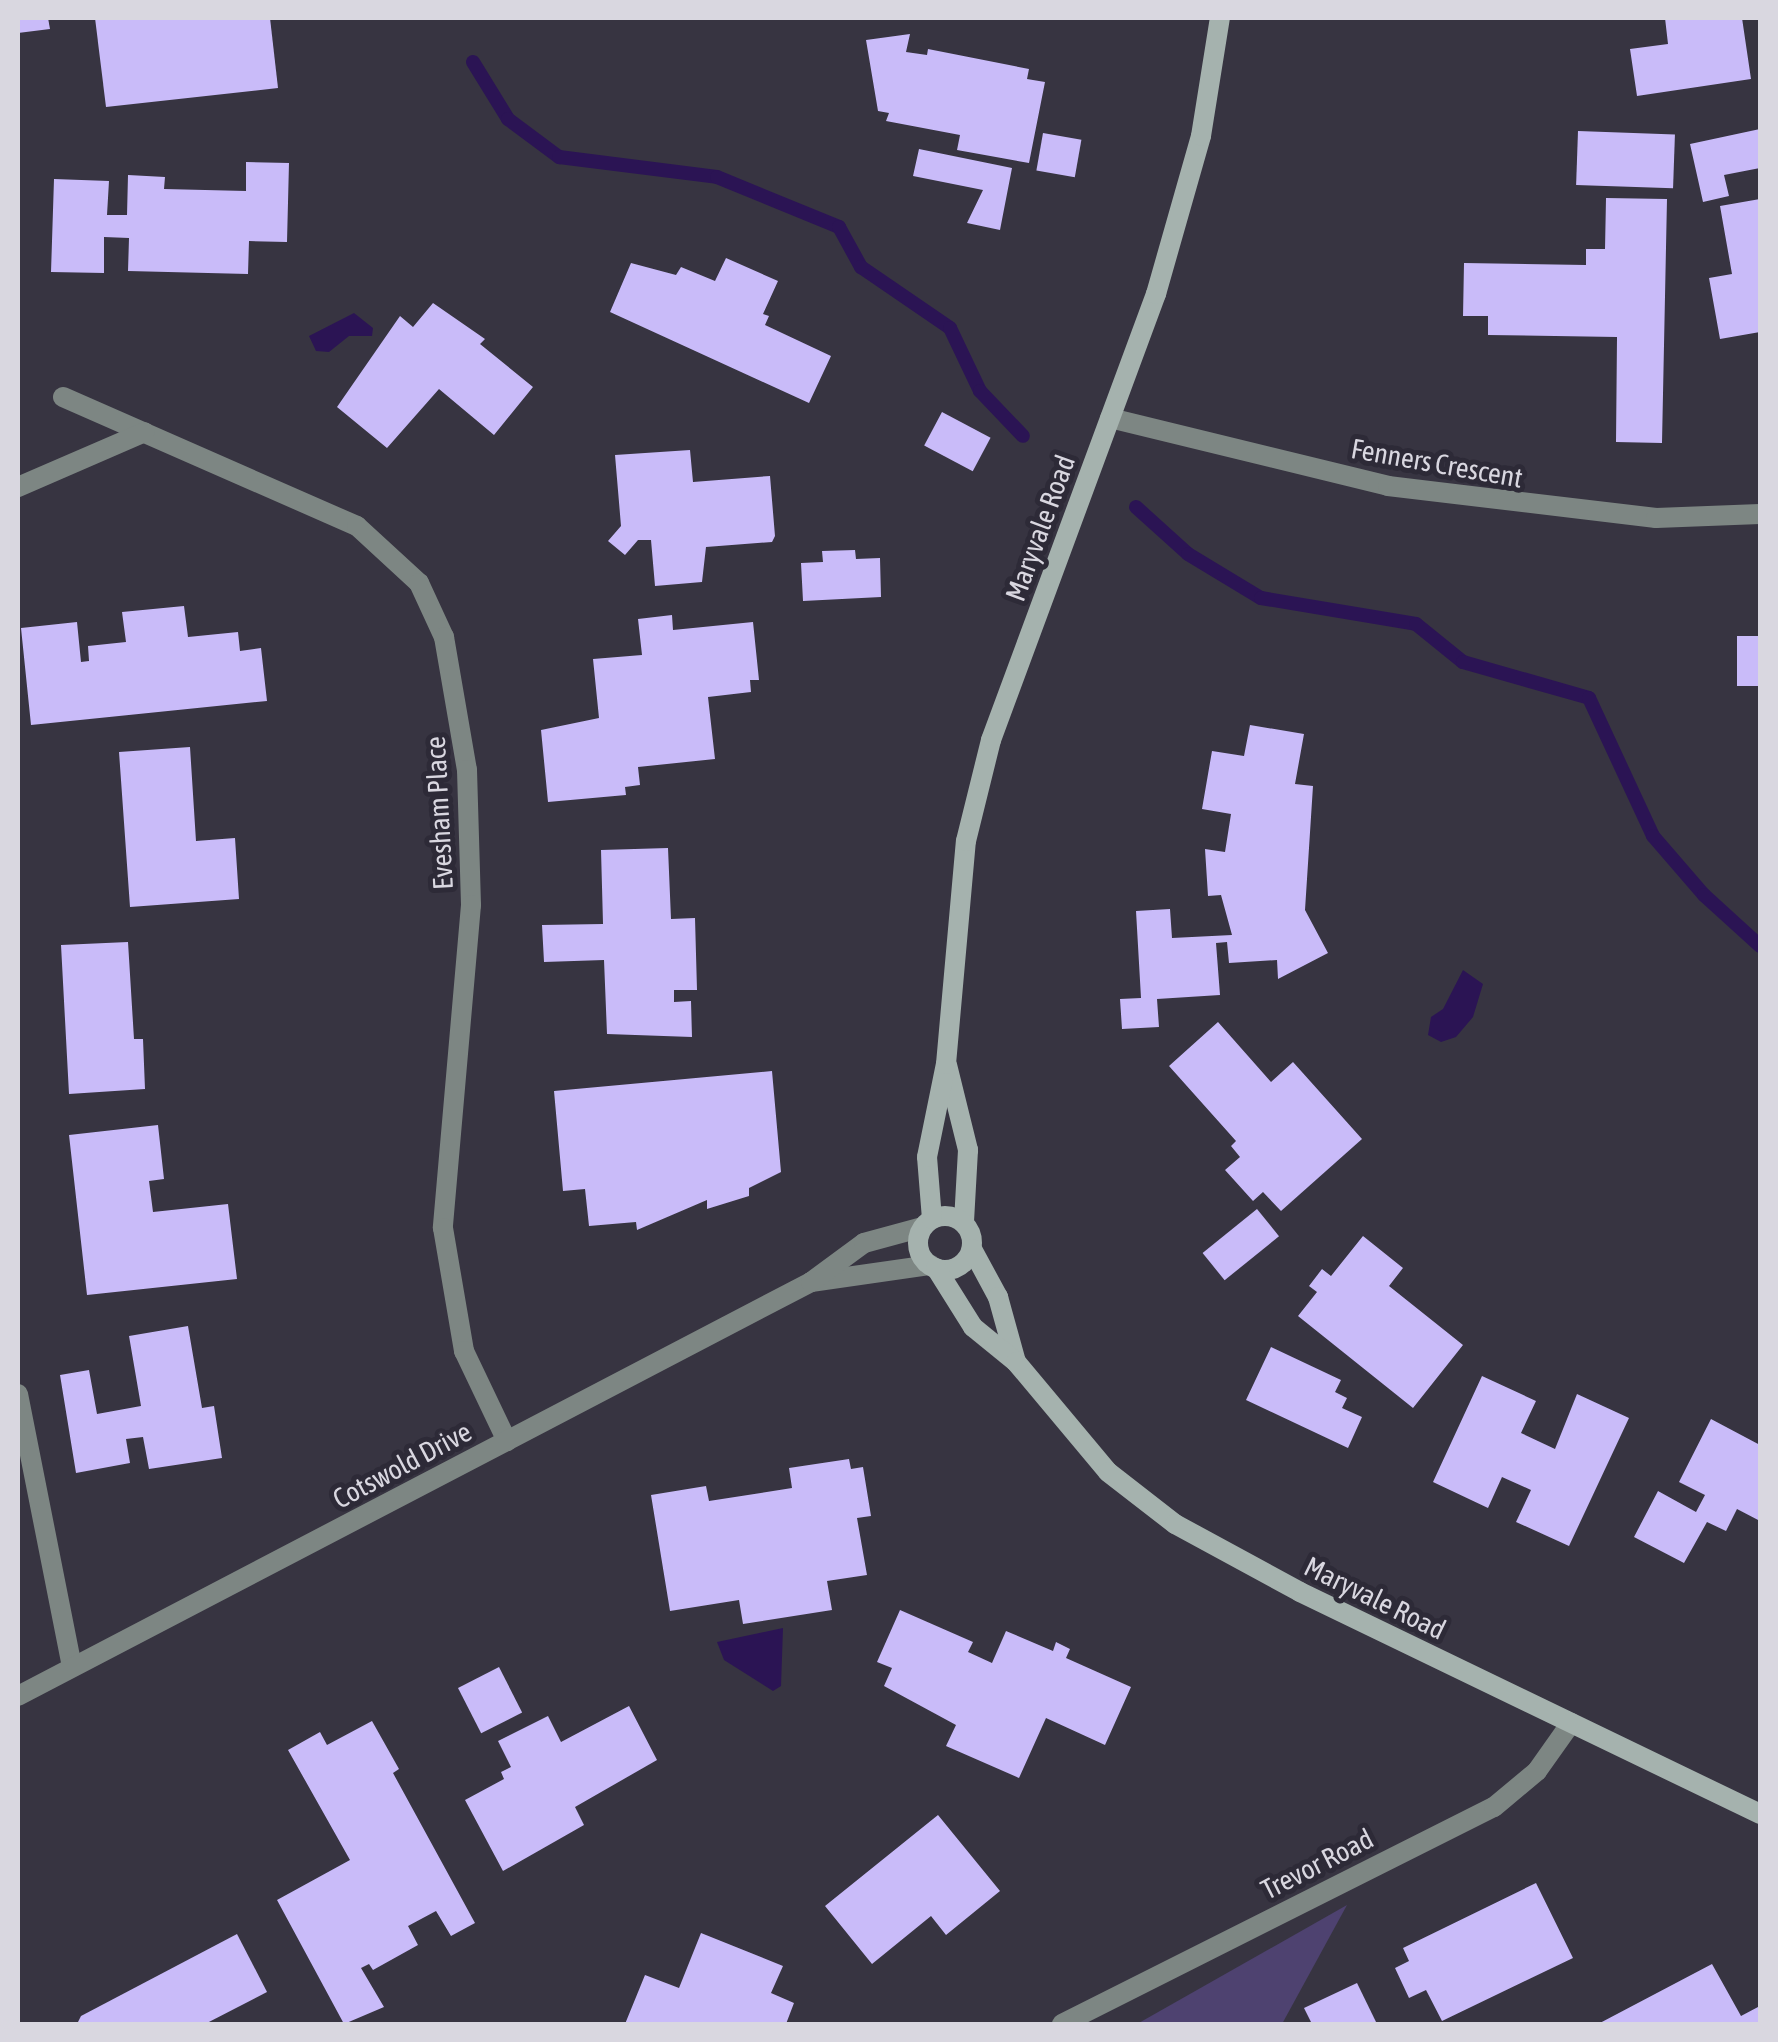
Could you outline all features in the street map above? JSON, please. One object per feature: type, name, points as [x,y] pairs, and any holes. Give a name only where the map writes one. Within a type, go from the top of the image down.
[{"type":"street","name":"Maryvale Road","points":[[928,1223],[927,1158],[946,1064],[966,841],[987,756],[1156,294],[1201,136],[1220,18]]},
{"type":"street","name":"Evesham Place","points":[[63,397],[358,526],[420,582],[444,637],[467,770],[471,905],[442,1228],[464,1352],[508,1440]]},
{"type":"street","name":"Fenners Crescent","points":[[1110,418],[1388,486],[1656,518],[1760,514]]},
{"type":"street","points":[[18,487],[145,432]]},
{"type":"street","name":"Maryvale Road","points":[[946,1064],[968,1150],[964,1222]]},
{"type":"street","points":[[945,1215],[964,1222],[972,1249],[954,1268],[934,1267],[918,1244],[928,1223],[945,1215]]},
{"type":"street","name":"Cotswold Drive","points":[[18,1696],[811,1282],[864,1243],[928,1223]]},
{"type":"street","name":"Maryvale Road","points":[[972,1249],[998,1297],[1016,1362]]},
{"type":"street","name":"Maryvale Road","points":[[934,1267],[973,1327],[1016,1362],[1108,1472],[1175,1524],[1760,1814]]},
{"type":"street","name":"Cotswold Drive","points":[[811,1282],[934,1267]]},
{"type":"street","points":[[18,1394],[72,1667]]},
{"type":"street","name":"Trevor Road","points":[[1062,2024],[1494,1806],[1537,1770],[1571,1723]]},
{"type":"shaded area","points":[[354,313],[373,328],[372,336],[349,336],[329,352],[316,351],[309,336]]},
{"type":"shaded area","points":[[1463,970],[1483,984],[1473,1017],[1456,1037],[1441,1042],[1428,1035],[1431,1017],[1443,1009]]},
{"type":"shaded area","points":[[783,1628],[781,1686],[773,1691],[724,1660],[717,1642]]},
{"type":"shaded area","points":[[1347,1905],[1282,2024],[1137,2024]]},
{"type":"building","points":[[18,18],[48,18],[50,29],[18,33]]},
{"type":"building","points":[[95,18],[270,18],[278,88],[106,107]]},
{"type":"building","points":[[1665,18],[1742,18],[1751,79],[1637,96],[1630,49],[1668,44]]},
{"type":"building","points":[[910,34],[906,52],[927,55],[928,49],[1029,69],[1027,79],[1045,82],[1029,163],[957,150],[960,135],[886,121],[889,113],[878,111],[866,40]]},
{"type":"building","points":[[1760,129],[1760,168],[1724,175],[1729,196],[1703,202],[1690,144]]},
{"type":"building","points":[[1578,131],[1675,134],[1673,188],[1576,185]]},
{"type":"building","points":[[1043,133],[1081,140],[1075,177],[1036,170]]},
{"type":"building","points":[[919,149],[1012,168],[1000,230],[967,223],[983,190],[913,176]]},
{"type":"building","points":[[246,162],[289,163],[287,242],[249,241],[248,274],[128,271],[129,238],[104,237],[104,273],[51,272],[54,179],[109,181],[107,215],[127,215],[128,175],[165,177],[164,189],[246,191]]},
{"type":"building","points":[[1606,198],[1667,199],[1662,443],[1616,442],[1617,337],[1488,335],[1488,316],[1463,316],[1464,263],[1586,265],[1586,249],[1605,249]]},
{"type":"building","points":[[1760,199],[1760,332],[1720,339],[1709,278],[1732,274],[1720,206]]},
{"type":"building","points":[[726,258],[778,281],[763,314],[769,316],[765,325],[831,356],[809,403],[610,312],[631,263],[676,275],[681,267],[715,281]]},
{"type":"building","points":[[433,303],[485,339],[480,344],[533,387],[494,435],[439,389],[387,448],[337,407],[400,316],[413,327]]},
{"type":"building","points":[[942,412],[991,438],[973,471],[924,446]]},
{"type":"building","points":[[690,450],[693,482],[770,476],[775,536],[772,542],[706,547],[702,582],[655,586],[651,540],[638,540],[625,555],[608,541],[621,526],[615,455]]},
{"type":"building","points":[[855,550],[856,559],[880,558],[881,597],[803,601],[801,563],[823,562],[822,551]]},
{"type":"building","points":[[184,606],[188,637],[238,632],[240,651],[261,648],[267,701],[31,725],[21,628],[77,622],[81,662],[89,661],[88,646],[126,642],[122,612]]},
{"type":"building","points":[[672,615],[673,630],[753,622],[759,680],[750,680],[751,692],[708,697],[715,759],[638,767],[640,785],[625,787],[626,795],[548,802],[541,730],[599,718],[593,659],[642,655],[638,619]]},
{"type":"building","points":[[1737,636],[1760,636],[1760,686],[1737,686]]},
{"type":"building","points":[[1250,725],[1304,734],[1295,784],[1313,786],[1305,910],[1328,953],[1278,979],[1277,960],[1229,963],[1227,942],[1216,943],[1220,995],[1157,999],[1159,1027],[1122,1029],[1120,999],[1141,998],[1136,911],[1170,909],[1172,938],[1232,935],[1221,895],[1208,896],[1205,849],[1225,852],[1231,814],[1202,809],[1212,751],[1244,756]]},
{"type":"building","points":[[190,747],[196,841],[235,838],[239,899],[130,907],[119,752]]},
{"type":"building","points":[[668,848],[671,919],[695,918],[697,990],[674,990],[674,1002],[691,1001],[692,1037],[607,1034],[604,960],[544,962],[542,925],[603,924],[601,850]]},
{"type":"building","points":[[128,942],[134,1039],[143,1039],[145,1089],[69,1094],[61,945]]},
{"type":"building","points":[[1218,1022],[1271,1082],[1293,1062],[1362,1139],[1281,1211],[1263,1192],[1253,1201],[1225,1170],[1240,1157],[1231,1146],[1236,1141],[1169,1066]]},
{"type":"building","points":[[772,1071],[781,1172],[749,1188],[749,1196],[707,1209],[707,1200],[637,1230],[636,1222],[589,1226],[585,1189],[563,1191],[554,1091]]},
{"type":"building","points":[[158,1125],[164,1179],[149,1181],[153,1212],[228,1204],[237,1279],[87,1295],[69,1135]]},
{"type":"building","points":[[1257,1209],[1279,1236],[1225,1280],[1203,1253]]},
{"type":"building","points":[[1363,1236],[1403,1268],[1389,1286],[1463,1345],[1413,1408],[1298,1316],[1317,1292],[1309,1286],[1322,1269],[1331,1276]]},
{"type":"building","points":[[188,1326],[202,1408],[214,1406],[222,1458],[149,1469],[143,1437],[126,1439],[130,1463],[76,1473],[60,1375],[89,1370],[97,1414],[141,1406],[129,1336]]},
{"type":"building","points":[[1271,1347],[1341,1380],[1335,1392],[1347,1398],[1342,1408],[1362,1417],[1348,1448],[1246,1400]]},
{"type":"building","points":[[1482,1376],[1536,1401],[1521,1433],[1555,1449],[1577,1394],[1629,1418],[1569,1546],[1516,1522],[1531,1490],[1502,1477],[1488,1508],[1433,1482]]},
{"type":"building","points":[[1711,1419],[1760,1445],[1760,1521],[1737,1509],[1726,1531],[1707,1522],[1684,1563],[1634,1537],[1658,1491],[1696,1512],[1705,1495],[1679,1482]]},
{"type":"building","points":[[849,1459],[851,1469],[863,1467],[871,1516],[857,1518],[867,1575],[827,1581],[832,1610],[743,1624],[739,1600],[670,1611],[651,1495],[706,1486],[709,1501],[792,1488],[789,1468]]},
{"type":"building","points":[[900,1610],[973,1642],[968,1652],[992,1663],[1006,1631],[1053,1651],[1056,1642],[1070,1649],[1066,1658],[1131,1687],[1105,1745],[1046,1718],[1019,1778],[946,1746],[956,1725],[884,1686],[892,1668],[877,1662]]},
{"type":"building","points":[[499,1667],[522,1712],[481,1733],[458,1688]]},
{"type":"building","points":[[629,1706],[657,1760],[575,1807],[584,1825],[503,1871],[465,1800],[504,1779],[501,1772],[511,1767],[498,1741],[548,1716],[561,1742]]},
{"type":"building","points":[[372,1721],[399,1769],[393,1773],[475,1923],[451,1936],[436,1911],[408,1926],[418,1945],[373,1970],[369,1964],[361,1968],[384,2007],[344,2024],[277,1900],[350,1860],[288,1750],[320,1732],[327,1745]]},
{"type":"building","points":[[938,1815],[1000,1891],[946,1935],[931,1916],[872,1964],[825,1906]]},
{"type":"building","points":[[1536,1883],[1573,1958],[1442,2021],[1426,1990],[1409,1998],[1395,1968],[1409,1961],[1403,1948]]},
{"type":"building","points":[[701,1933],[783,1966],[771,1993],[794,2003],[786,2024],[625,2024],[645,1975],[679,1988]]},
{"type":"building","points":[[237,1934],[267,1992],[205,2024],[77,2024],[81,2016]]},
{"type":"building","points":[[1712,1964],[1741,2016],[1758,2007],[1760,2024],[1598,2024]]},
{"type":"building","points":[[1357,1983],[1377,2024],[1312,2024],[1304,2008]]},
{"type":"waterway","points":[[473,62],[508,119],[559,157],[717,177],[839,227],[861,267],[950,328],[980,391],[1023,436]]},
{"type":"waterway","points":[[1136,507],[1188,554],[1261,598],[1416,624],[1463,662],[1589,698],[1653,836],[1704,895],[1760,946]]}]
